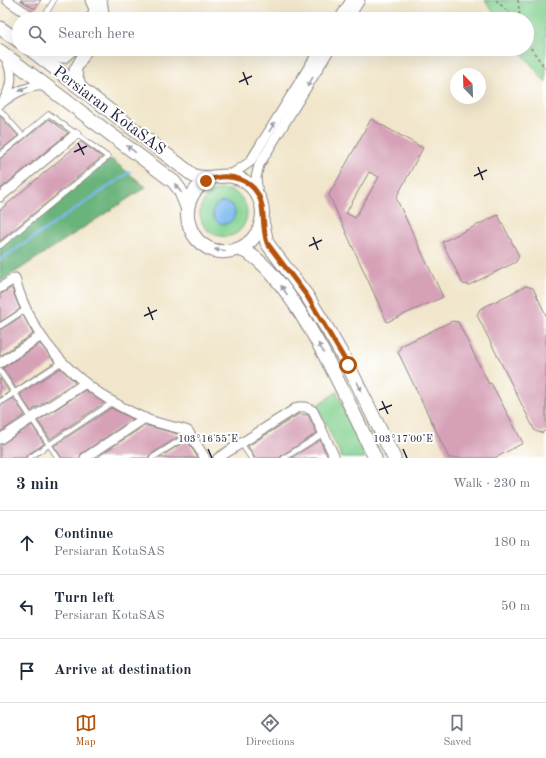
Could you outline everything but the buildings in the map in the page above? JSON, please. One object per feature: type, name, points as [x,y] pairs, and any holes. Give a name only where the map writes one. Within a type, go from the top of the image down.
[{"type":"main road","points":[[2,28],[12,36]]},
{"type":"main road","name":"Persiaran KotaSAS","points":[[2,52],[174,182],[184,196],[189,226],[200,242],[218,251],[238,249],[254,238],[262,220]]},
{"type":"main road","name":"Persiaran KotaSAS","points":[[39,56],[194,176],[212,178],[229,176]]},
{"type":"main road","points":[[229,176],[244,181],[258,195],[262,207],[262,220],[267,243],[307,296],[328,330],[348,365],[394,458]]},
{"type":"main road","name":"Persiaran KotaSAS","points":[[187,207],[196,189],[212,178]]},
{"type":"main road","points":[[238,249],[252,254],[263,263],[306,322],[335,374],[375,458]]},
{"type":"street","points":[[7,0],[25,12]]},
{"type":"street","points":[[91,0],[93,12]]},
{"type":"street","points":[[101,0],[103,12]]},
{"type":"street","points":[[343,12],[351,0]]},
{"type":"street","points":[[352,12],[360,0]]},
{"type":"street","points":[[1,106],[9,91],[12,78],[9,64],[2,52]]},
{"type":"street","points":[[41,58],[64,58],[66,56]]},
{"type":"street","points":[[81,88],[75,70],[83,56]]},
{"type":"street","points":[[229,176],[244,168],[252,160],[316,56]]},
{"type":"street","points":[[258,195],[256,177],[259,166],[326,56]]},
{"type":"street","points":[[1,106],[13,95],[32,86],[48,87]]},
{"type":"street","points":[[0,198],[76,134]]},
{"type":"street","points":[[0,288],[15,278],[26,309],[41,336],[62,362],[84,384],[113,402],[145,418],[188,431],[205,458]]},
{"type":"street","points":[[0,363],[41,336]]},
{"type":"street","points":[[0,439],[84,384]]},
{"type":"street","points":[[218,458],[298,407],[306,407],[313,411],[335,458]]},
{"type":"street","points":[[85,458],[145,418]]},
{"type":"lane","points":[[47,12],[54,0]]},
{"type":"lane","points":[[1,106],[23,136]]},
{"type":"lane","points":[[0,155],[48,114],[108,157],[0,246]]},
{"type":"lane","points":[[0,326],[26,309]]},
{"type":"lane","points":[[0,402],[62,362]]},
{"type":"lane","points":[[0,371],[58,458]]},
{"type":"lane","points":[[29,458],[113,402]]},
{"type":"lane","points":[[284,458],[324,433]]},
{"type":"lane","points":[[152,458],[190,434]]},
{"type":"lane","points":[[241,443],[251,458]]},
{"type":"path","points":[[496,0],[508,12]]},
{"type":"path","points":[[518,0],[519,12]]},
{"type":"path","points":[[534,53],[546,69]]},
{"type":"green space","points":[[485,0],[546,0],[546,83],[525,56],[534,56],[534,12],[493,12]]},
{"type":"green space","points":[[111,159],[146,187],[0,282],[0,248]]},
{"type":"green space","points":[[221,189],[233,192],[242,198],[246,206],[247,216],[244,224],[239,231],[231,236],[220,236],[210,232],[204,226],[201,218],[200,212],[203,202],[211,194]]},
{"type":"green space","points":[[337,392],[365,458],[342,458],[317,405]]},
{"type":"water","points":[[220,202],[228,202],[235,209],[235,217],[228,224],[220,224],[213,217],[213,209]]},
{"type":"waterway","points":[[0,260],[130,172]]},
{"type":"route","points":[[206,181],[218,176],[232,176],[244,181],[254,189],[258,195],[262,207],[264,233],[269,248],[307,296],[348,365]]}]
